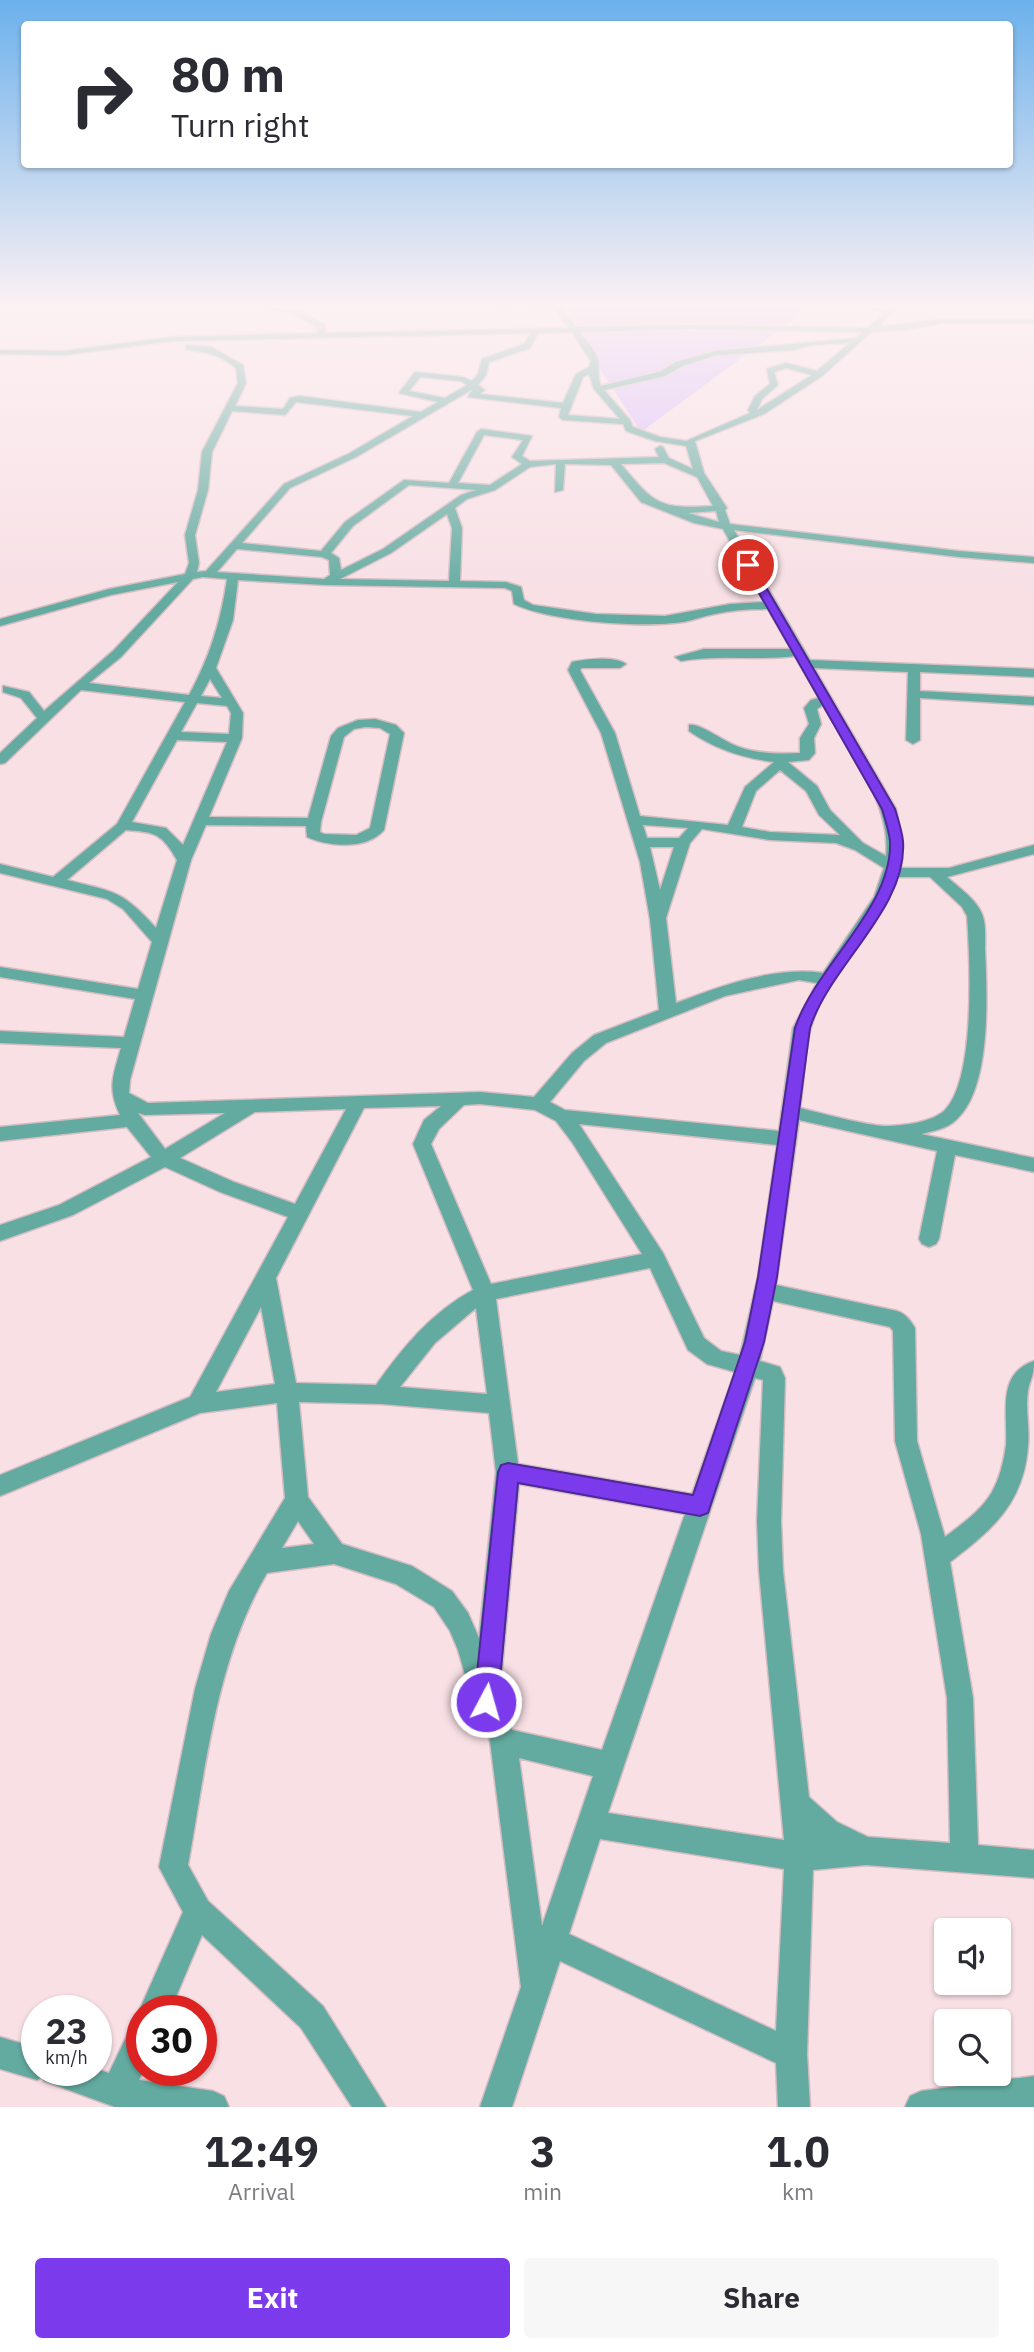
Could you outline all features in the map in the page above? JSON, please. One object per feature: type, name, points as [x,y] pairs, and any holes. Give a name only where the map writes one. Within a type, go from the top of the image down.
[{"type":"street","points":[[0,760],[117,654],[190,576],[194,563],[190,536],[203,490],[207,452],[232,404]]},
{"type":"street","points":[[231,408],[285,412],[290,404]]},
{"type":"street","points":[[340,404],[422,415]]},
{"type":"street","points":[[209,574],[287,486],[353,455],[440,404]]},
{"type":"street","points":[[556,404],[566,406],[563,417],[566,418],[627,422]]},
{"type":"street","points":[[611,404],[631,431],[659,448],[665,460]]},
{"type":"street","points":[[753,404],[751,410],[756,414]]},
{"type":"street","points":[[496,2107],[748,1366],[765,1292],[802,1028],[827,979],[874,911],[894,870],[896,841],[889,809],[725,524],[722,508],[699,475],[690,444],[694,437],[756,414],[771,404]]},
{"type":"street","points":[[452,486],[481,432],[528,438],[517,457],[528,464]]},
{"type":"street","points":[[640,435],[690,444]]},
{"type":"street","points":[[331,579],[387,551],[464,497],[492,488],[528,464],[665,460],[699,475]]},
{"type":"street","points":[[558,490],[561,461]]},
{"type":"street","points":[[614,462],[640,498],[704,523],[959,554],[1034,560]]},
{"type":"street","points":[[324,554],[349,524],[407,482],[492,488]]},
{"type":"street","points":[[450,508],[457,528],[454,583]]},
{"type":"street","points":[[675,511],[722,508]]},
{"type":"street","points":[[235,546],[324,554],[334,558],[331,579]]},
{"type":"street","points":[[0,623],[109,592],[209,574],[514,587],[518,591],[520,605],[543,610],[628,618],[678,619],[730,608],[771,605]]},
{"type":"street","points":[[54,883],[123,826],[210,668],[227,620],[233,577]]},
{"type":"street","points":[[681,657],[704,653],[775,655],[914,669],[1034,673]]},
{"type":"street","points":[[620,664],[582,664],[576,665],[574,670],[608,733],[641,843],[658,919],[668,1011]]},
{"type":"street","points":[[210,668],[237,713],[235,738],[184,860],[130,1043],[120,1096],[132,1119],[162,1158],[227,1187],[299,1213]]},
{"type":"street","points":[[913,740],[914,669]]},
{"type":"street","points":[[78,687],[231,703]]},
{"type":"street","points":[[7,689],[25,695],[44,719]]},
{"type":"street","points":[[914,694],[1034,701]]},
{"type":"street","points":[[694,728],[711,741],[737,753],[780,760],[808,755],[807,738],[814,724],[810,708],[815,703],[827,700]]},
{"type":"street","points":[[354,724],[393,728],[397,733],[377,830],[367,836],[324,839],[312,834],[314,822],[342,729],[354,724]]},
{"type":"street","points":[[173,736],[235,738]]},
{"type":"street","points":[[734,828],[753,783],[780,760]]},
{"type":"street","points":[[780,760],[812,789],[824,812],[860,847],[894,870],[936,874],[967,869],[1029,852]]},
{"type":"street","points":[[633,820],[734,828],[770,836],[838,839],[860,847]]},
{"type":"street","points":[[201,821],[314,822]]},
{"type":"street","points":[[658,919],[683,842],[699,824]]},
{"type":"street","points":[[123,826],[158,828],[167,833],[184,860]]},
{"type":"street","points":[[641,843],[683,842]]},
{"type":"street","points":[[0,868],[54,883],[91,888],[112,896],[128,906],[161,943]]},
{"type":"street","points":[[889,1132],[934,1123],[954,1113],[972,1068],[976,1021],[975,916],[968,904],[936,874]]},
{"type":"street","points":[[0,972],[144,995]]},
{"type":"street","points":[[538,1104],[600,1038],[721,992],[799,975],[827,979]]},
{"type":"street","points":[[0,1037],[130,1043]]},
{"type":"street","points":[[120,1096],[136,1106],[158,1110],[497,1099],[538,1104],[562,1116],[787,1139]]},
{"type":"street","points":[[458,1100],[431,1125],[422,1143],[485,1293],[508,1472],[486,1702]]},
{"type":"street","points":[[198,1404],[358,1103]]},
{"type":"street","points":[[0,1233],[36,1224],[71,1210],[253,1105]]},
{"type":"street","points":[[789,1112],[1034,1165]]},
{"type":"street","points":[[562,1116],[579,1137],[656,1259],[696,1343],[715,1358],[770,1372],[774,1378],[770,1550],[799,1857],[792,2054],[794,2107]]},
{"type":"street","points":[[0,1134],[132,1119]]},
{"type":"street","points":[[929,1239],[947,1146]]},
{"type":"street","points":[[382,1395],[425,1337],[446,1318],[485,1293],[656,1259]]},
{"type":"street","points":[[266,1278],[287,1392],[297,1500],[334,1553]]},
{"type":"street","points":[[765,1292],[897,1320],[903,1325],[906,1441],[938,1557],[960,1698],[964,1857]]},
{"type":"street","points":[[938,1557],[983,1522],[1001,1498],[1015,1458],[1017,1388],[1025,1375],[1034,1370]]},
{"type":"street","points":[[0,1486],[198,1404],[287,1392],[382,1395],[498,1404]]},
{"type":"street","points":[[508,1472],[700,1506]]},
{"type":"street","points":[[297,1500],[238,1599],[208,1689],[173,1867],[198,1911],[312,2017],[370,2107]]},
{"type":"street","points":[[260,1562],[334,1553],[403,1574],[443,1599],[459,1622],[471,1649],[486,1702],[503,1741],[535,1989]]},
{"type":"street","points":[[503,1741],[611,1766]]},
{"type":"street","points":[[796,1803],[827,1832],[866,1850]]},
{"type":"street","points":[[591,1824],[799,1857],[866,1850],[1034,1864]]},
{"type":"street","points":[[162,1995],[198,1911]]},
{"type":"street","points":[[552,1942],[792,2054]]},
{"type":"street","points":[[0,2053],[21,2059]]},
{"type":"street","points":[[117,2092],[126,2073]]},
{"type":"street","points":[[100,2086],[179,2105],[213,2107]]},
{"type":"street","points":[[921,2107],[1034,2092]]},
{"type":"shaded area","points":[[623,404],[679,404],[641,432]]},
{"type":"route","points":[[486,1702],[508,1472],[700,1506],[748,1366],[768,1277],[802,1028],[827,979],[874,911],[893,873],[897,853],[889,809],[748,565]]}]
